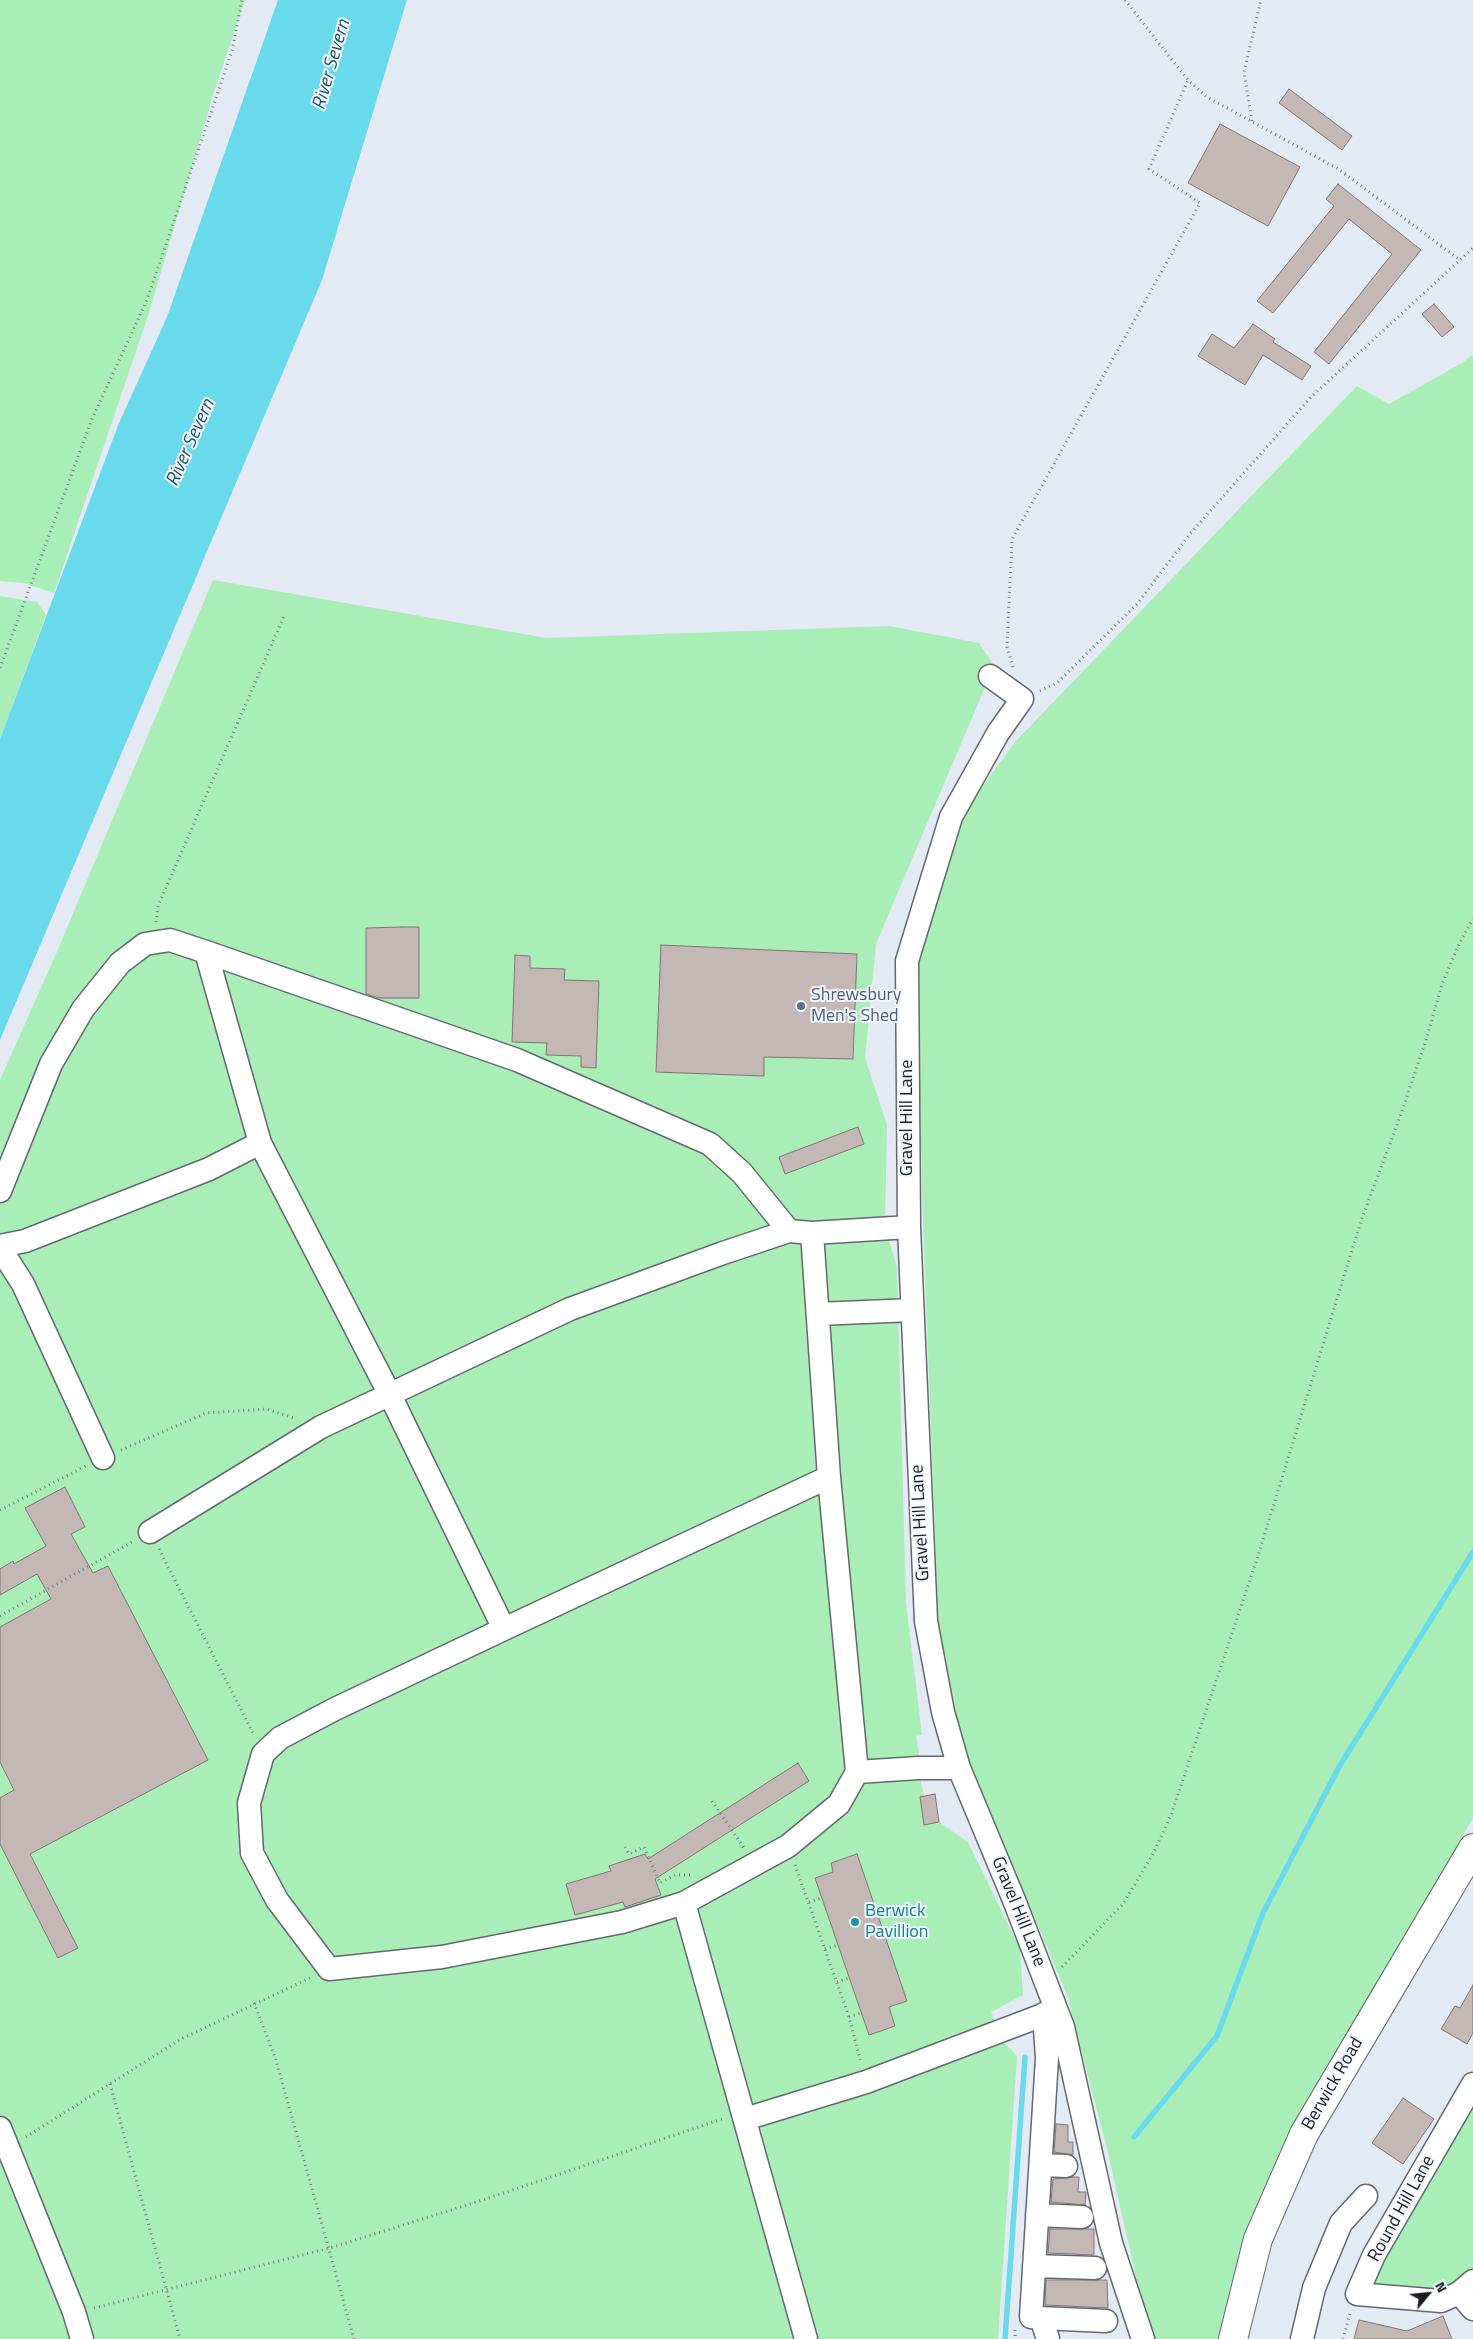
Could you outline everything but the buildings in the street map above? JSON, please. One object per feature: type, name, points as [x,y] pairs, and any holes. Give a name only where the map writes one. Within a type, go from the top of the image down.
[{"type":"main road","name":"Berwick Road","points":[[1234,2339],[1258,2239],[1304,2134],[1473,1848]]},
{"type":"street","points":[[990,676],[1022,699]]},
{"type":"street","name":"Gravel Hill Lane","points":[[1022,699],[998,733],[951,817],[907,961],[909,1227],[926,1621],[943,1712],[959,1768],[1045,1978],[1051,2011],[1111,2242],[1143,2339]]},
{"type":"street","points":[[0,1191],[51,1064],[82,1009],[120,963],[144,944],[170,940],[517,1060],[710,1144],[742,1173],[789,1231]]},
{"type":"street","points":[[206,952],[260,1143],[389,1393],[504,1629]]},
{"type":"street","points":[[103,1458],[23,1284],[0,1247],[26,1241],[209,1169],[260,1143]]},
{"type":"street","points":[[150,1532],[320,1427],[570,1309],[789,1231],[812,1233],[909,1227]]},
{"type":"street","points":[[812,1233],[829,1478],[857,1772],[838,1804],[788,1846],[692,1899],[622,1922],[442,1957],[328,1969],[277,1900],[252,1853],[249,1803],[263,1754],[280,1738],[327,1713],[829,1478]]},
{"type":"street","points":[[818,1314],[912,1310]]},
{"type":"street","points":[[857,1772],[910,1768],[959,1768]]},
{"type":"street","points":[[692,1899],[744,2116],[806,2339]]},
{"type":"street","points":[[744,2116],[866,2082],[1051,2011],[1031,2317],[1044,2328],[1106,2321]]},
{"type":"street","name":"Round Hill Lane","points":[[1357,2294],[1374,2256],[1473,2084]]},
{"type":"street","points":[[3,2134],[74,2312],[82,2339]]},
{"type":"street","points":[[1041,2165],[1066,2166]]},
{"type":"street","points":[[1302,2339],[1314,2288],[1341,2223],[1366,2196]]},
{"type":"street","points":[[1037,2215],[1082,2217]]},
{"type":"street","points":[[1034,2266],[1095,2268]]},
{"type":"street","points":[[1357,2294],[1441,2301],[1468,2294]]},
{"type":"path","points":[[0,668],[92,419],[147,300],[232,51],[242,0]]},
{"type":"path","points":[[1125,0],[1188,80],[1207,97],[1340,170],[1460,260]]},
{"type":"path","points":[[1252,122],[1244,72],[1261,0]]},
{"type":"path","points":[[1188,80],[1149,169],[1200,203],[1012,539],[1006,647],[1022,699],[1057,684],[1137,604],[1190,534],[1310,397],[1473,248]]},
{"type":"path","points":[[155,942],[158,906],[284,616]]},
{"type":"path","points":[[1045,1978],[1059,1970],[1123,1904],[1153,1854],[1170,1815],[1257,1559],[1361,1221],[1401,1114],[1430,1029],[1442,984],[1460,942],[1473,919]]},
{"type":"path","points":[[0,1510],[103,1458],[206,1413],[267,1409],[320,1427]]},
{"type":"path","points":[[0,1616],[150,1532],[263,1754]]},
{"type":"path","points":[[712,1801],[731,1829]]},
{"type":"path","points":[[788,1846],[849,2017],[866,2082]]},
{"type":"path","points":[[625,1847],[629,1854],[644,1847],[660,1883],[675,1875],[690,1874],[692,1899]]},
{"type":"path","points":[[809,1902],[822,1898]]},
{"type":"path","points":[[825,1949],[838,1945]]},
{"type":"path","points":[[3,2134],[30,2137],[181,2039],[328,1969]]},
{"type":"path","points":[[837,1982],[849,1978]]},
{"type":"path","points":[[254,2003],[275,2057],[354,2339]]},
{"type":"path","points":[[849,2017],[861,2013]]},
{"type":"path","points":[[110,2084],[180,2339]]},
{"type":"path","points":[[74,2312],[330,2248],[744,2116]]},
{"type":"path","points":[[1343,2339],[1357,2294]]},
{"type":"green space","points":[[0,0],[245,0],[214,92],[149,313],[54,593],[24,583],[0,581]]},
{"type":"green space","points":[[1473,354],[1473,1818],[1279,2153],[1226,2308],[1220,2339],[1153,2339],[1144,2312],[1108,2153],[1067,1995],[967,1757],[940,1660],[923,1223],[917,961],[961,816],[1015,742],[1357,386],[1389,404],[1462,363]]},
{"type":"green space","points":[[213,580],[547,638],[889,626],[979,643],[994,666],[876,944],[865,1058],[887,1125],[885,1228],[897,1267],[906,1603],[922,1735],[916,1736],[919,1753],[918,1768],[924,1796],[920,1797],[924,1824],[939,1822],[968,1842],[1020,1949],[1023,1995],[991,2012],[1005,2043],[1017,2056],[998,2339],[0,2339],[0,1080],[56,954]]},
{"type":"green space","points":[[0,596],[37,602],[46,615],[0,739]]},
{"type":"green space","points":[[1473,2084],[1473,2281],[1459,2293],[1357,2294]]},
{"type":"water","name":"River Severn","points":[[278,0],[407,0],[322,280],[0,1040],[0,739],[119,423],[167,317]]},
{"type":"waterway","points":[[1134,2137],[1217,2036],[1263,1913],[1339,1767],[1473,1552]]},
{"type":"waterway","points":[[1005,2339],[1025,2057]]},
{"type":"place","name":"Shrewsbury Men's Shed","points":[[801,1006]]},
{"type":"place","name":"Berwick Pavillion","points":[[855,1922]]}]
